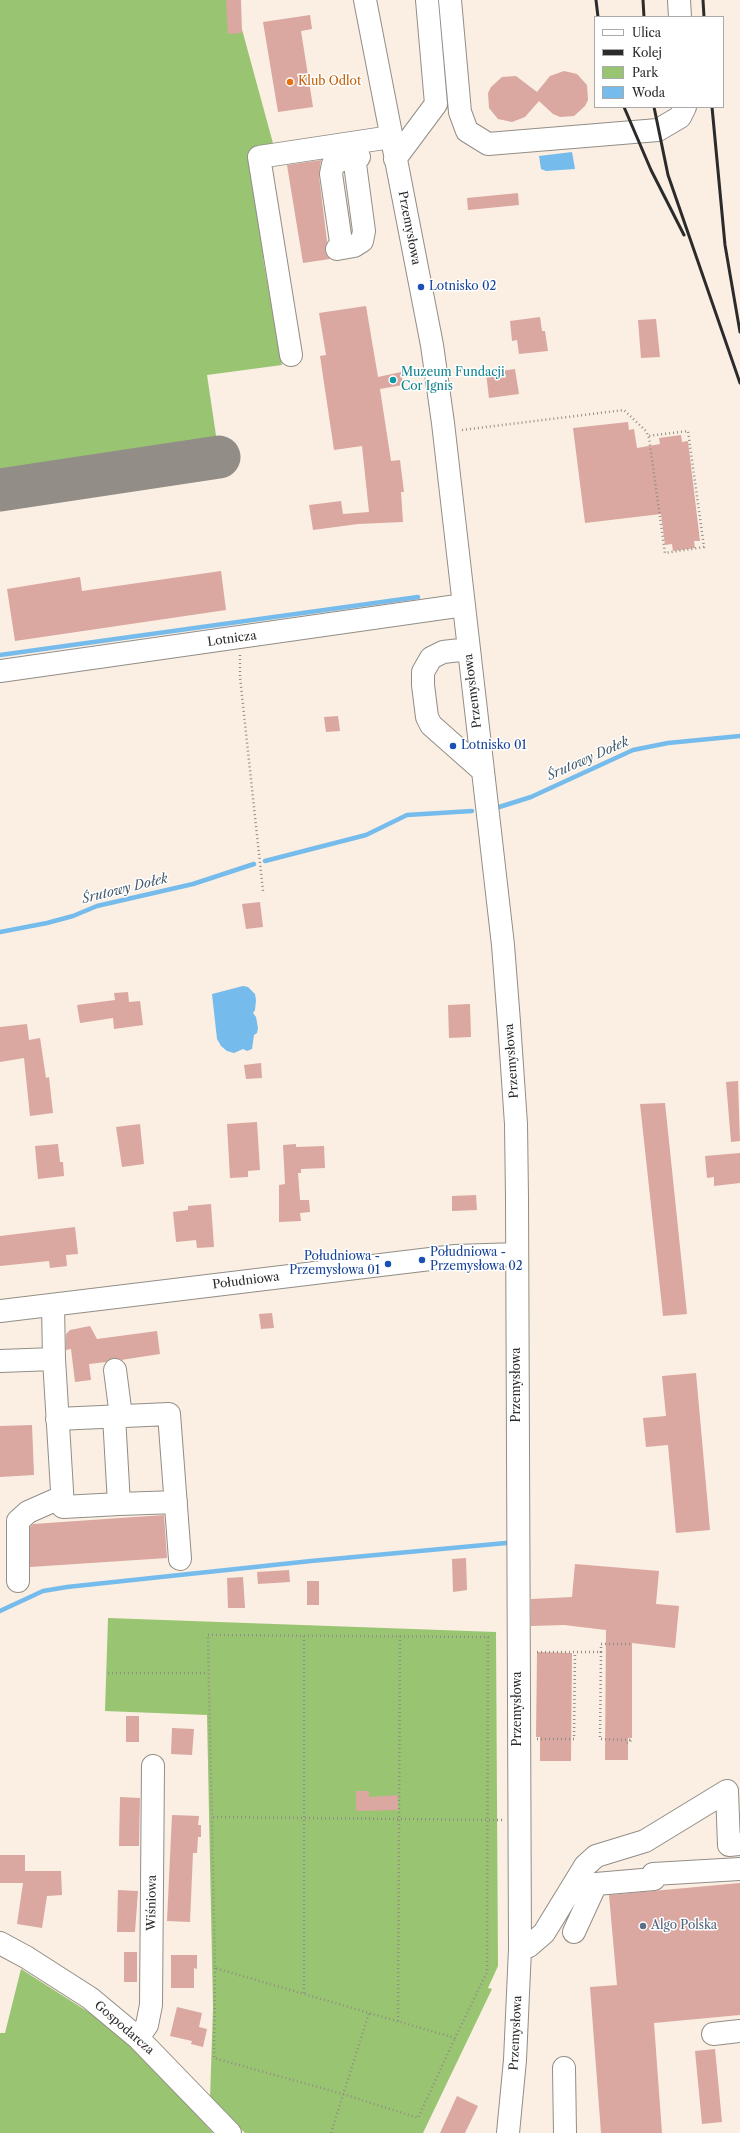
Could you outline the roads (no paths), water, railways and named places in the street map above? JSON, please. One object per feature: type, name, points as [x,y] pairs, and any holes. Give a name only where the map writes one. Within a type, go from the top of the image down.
[{"type":"street","name":"Przemysłowa","points":[[365,0],[432,345],[446,441],[503,945],[516,1124],[520,1949],[516,2047],[508,2133]]},
{"type":"street","points":[[395,159],[436,104],[427,0]]},
{"type":"street","points":[[450,0],[460,112],[467,131],[488,144],[658,130],[680,117],[684,108]]},
{"type":"street","points":[[679,0],[680,16]]},
{"type":"street","points":[[290,355],[259,157],[349,156],[391,137]]},
{"type":"street","points":[[344,246],[349,156]]},
{"type":"street","name":"Lotnicza","points":[[0,671],[464,605]]},
{"type":"street","points":[[469,649],[443,652],[431,658],[423,672],[423,686],[427,717],[431,725],[483,771]]},
{"type":"street","name":"Południowa","points":[[0,1311],[455,1256],[517,1254]]},
{"type":"street","points":[[53,1305],[54,1359],[62,1507],[176,1502]]},
{"type":"street","points":[[0,1361],[54,1359]]},
{"type":"street","points":[[115,1370],[119,1504]]},
{"type":"street","points":[[57,1419],[169,1414],[180,1559]]},
{"type":"street","points":[[18,1581],[18,1521],[28,1512],[62,1497]]},
{"type":"street","name":"Wiśniowa","points":[[138,2038],[147,2024],[150,2005],[153,1766]]},
{"type":"street","points":[[587,1902],[585,1866],[596,1856],[645,1840],[727,1791],[729,1845],[740,1844]]},
{"type":"street","points":[[574,1932],[596,1884],[654,1880],[653,1874],[740,1869]]},
{"type":"street","points":[[520,1949],[529,1946],[544,1933],[587,1902]]},
{"type":"street","name":"Gospodarcza","points":[[0,1943],[26,1957],[90,1998],[138,2038],[230,2133]]},
{"type":"street","points":[[714,2034],[740,2031]]},
{"type":"street","points":[[564,2068],[565,2133]]},
{"type":"water","points":[[572,152],[575,169],[546,171],[541,169],[539,156]]},
{"type":"water","points":[[243,986],[248,987],[255,994],[255,1010],[253,1013],[256,1017],[258,1028],[257,1033],[254,1035],[252,1049],[247,1051],[243,1049],[234,1053],[227,1051],[221,1046],[217,1039],[212,994]]},
{"type":"waterway","points":[[0,655],[418,597]]},
{"type":"waterway","name":"Śrutowy Dołek","points":[[496,808],[531,797],[633,750],[668,743],[740,736]]},
{"type":"waterway","name":"Śrutowy Dołek","points":[[265,861],[366,835],[407,815],[472,811]]},
{"type":"waterway","name":"Śrutowy Dołek","points":[[0,932],[47,923],[73,916],[97,906],[193,884],[254,864]]},
{"type":"waterway","points":[[0,1611],[43,1591],[67,1587],[311,1561],[506,1543]]},
{"type":"railway","points":[[596,0],[598,16]]},
{"type":"railway","points":[[643,0],[644,16]]},
{"type":"railway","points":[[703,0],[704,16]]},
{"type":"railway","points":[[624,108],[651,170],[684,235]]},
{"type":"railway","points":[[654,108],[668,175],[740,383]]},
{"type":"railway","points":[[712,108],[725,245],[740,332]]},
{"type":"place","name":"Klub Odlot","points":[[290,82]]},
{"type":"place","name":"Lotnisko 02","points":[[421,287]]},
{"type":"place","name":"Muzeum Fundacji Cor Ignis","points":[[393,380]]},
{"type":"place","name":"Lotnisko 01","points":[[453,746]]},
{"type":"place","name":"Południowa - Przemysłowa 02","points":[[422,1260]]},
{"type":"place","name":"Południowa - Przemysłowa 01","points":[[388,1264]]},
{"type":"place","name":"Algo Polska","points":[[643,1926]]}]
